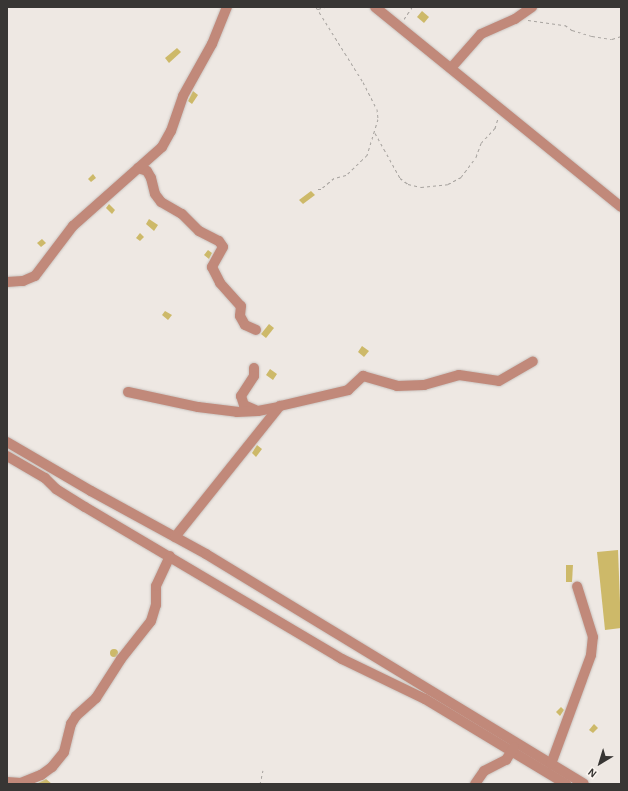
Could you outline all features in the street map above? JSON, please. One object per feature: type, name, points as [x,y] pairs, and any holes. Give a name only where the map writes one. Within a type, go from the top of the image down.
[{"type":"street","points":[[7,282],[23,281],[35,276],[73,226],[162,147],[171,131],[183,96],[212,44],[227,7]]},
{"type":"street","points":[[375,7],[621,208]]},
{"type":"street","points":[[451,68],[481,34],[515,19],[532,7]]},
{"type":"street","points":[[138,168],[146,171],[151,178],[155,194],[161,202],[182,214],[199,231],[219,241],[223,247],[212,267],[220,283],[241,306],[240,316],[245,324],[256,330]]},
{"type":"street","points":[[128,392],[198,407],[258,411],[348,390],[363,376],[398,386],[424,385],[459,375],[499,381],[533,362]]},
{"type":"street","points":[[254,368],[254,376],[241,396],[244,405],[265,416],[266,422]]},
{"type":"street","points":[[175,537],[280,406]]},
{"type":"street","points":[[7,442],[175,537],[514,748],[566,784]]},
{"type":"street","points":[[7,456],[45,478],[62,492],[342,658],[425,699],[514,748],[551,764],[584,784]]},
{"type":"street","points":[[7,782],[21,783],[41,775],[52,767],[64,752],[71,724],[76,716],[96,698],[121,659],[151,621],[156,606],[156,586],[170,556]]},
{"type":"street","points":[[551,764],[591,655],[593,637],[577,586]]},
{"type":"street","points":[[475,784],[484,771],[506,760],[514,748]]},
{"type":"path","points":[[316,7],[377,109],[378,119],[375,133],[367,155],[346,175],[334,178],[321,189],[317,189]]},
{"type":"path","points":[[318,9],[325,7]]},
{"type":"path","points":[[350,7],[365,7]]},
{"type":"path","points":[[400,27],[412,7]]},
{"type":"path","points":[[515,19],[566,25],[572,30],[592,36],[612,39],[621,36]]},
{"type":"path","points":[[375,133],[403,181],[421,187],[448,184],[465,173],[476,157],[481,143],[495,128],[497,108]]},
{"type":"path","points":[[260,784],[264,770]]},
{"type":"building","points":[[422,11],[429,17],[424,23],[417,17]]},
{"type":"building","points":[[177,48],[181,52],[169,63],[165,58]]},
{"type":"building","points":[[193,91],[198,95],[192,104],[188,101]]},
{"type":"building","points":[[93,174],[96,178],[91,182],[88,179]]},
{"type":"building","points":[[311,191],[315,195],[303,204],[299,200]]},
{"type":"building","points":[[109,204],[115,210],[112,214],[106,208]]},
{"type":"building","points":[[149,219],[158,225],[154,231],[146,224]]},
{"type":"building","points":[[140,233],[144,237],[140,241],[136,238]]},
{"type":"building","points":[[42,239],[46,243],[41,247],[37,243]]},
{"type":"building","points":[[208,250],[212,253],[209,259],[204,255]]},
{"type":"building","points":[[165,311],[172,315],[168,320],[162,315]]},
{"type":"building","points":[[269,324],[274,328],[266,338],[261,334]]},
{"type":"building","points":[[362,346],[369,351],[364,357],[358,352]]},
{"type":"building","points":[[270,369],[277,374],[273,380],[266,375]]},
{"type":"building","points":[[257,445],[262,449],[256,457],[252,453]]},
{"type":"building","points":[[618,550],[621,628],[605,630],[597,552]]},
{"type":"building","points":[[566,565],[573,565],[572,582],[566,582]]},
{"type":"building","points":[[112,649],[116,649],[118,653],[116,657],[112,657],[110,655],[110,651]]},
{"type":"building","points":[[561,707],[564,710],[560,716],[556,712]]},
{"type":"building","points":[[594,724],[598,728],[593,733],[589,730]]},
{"type":"building","points":[[46,779],[52,784],[38,784],[38,783]]}]
